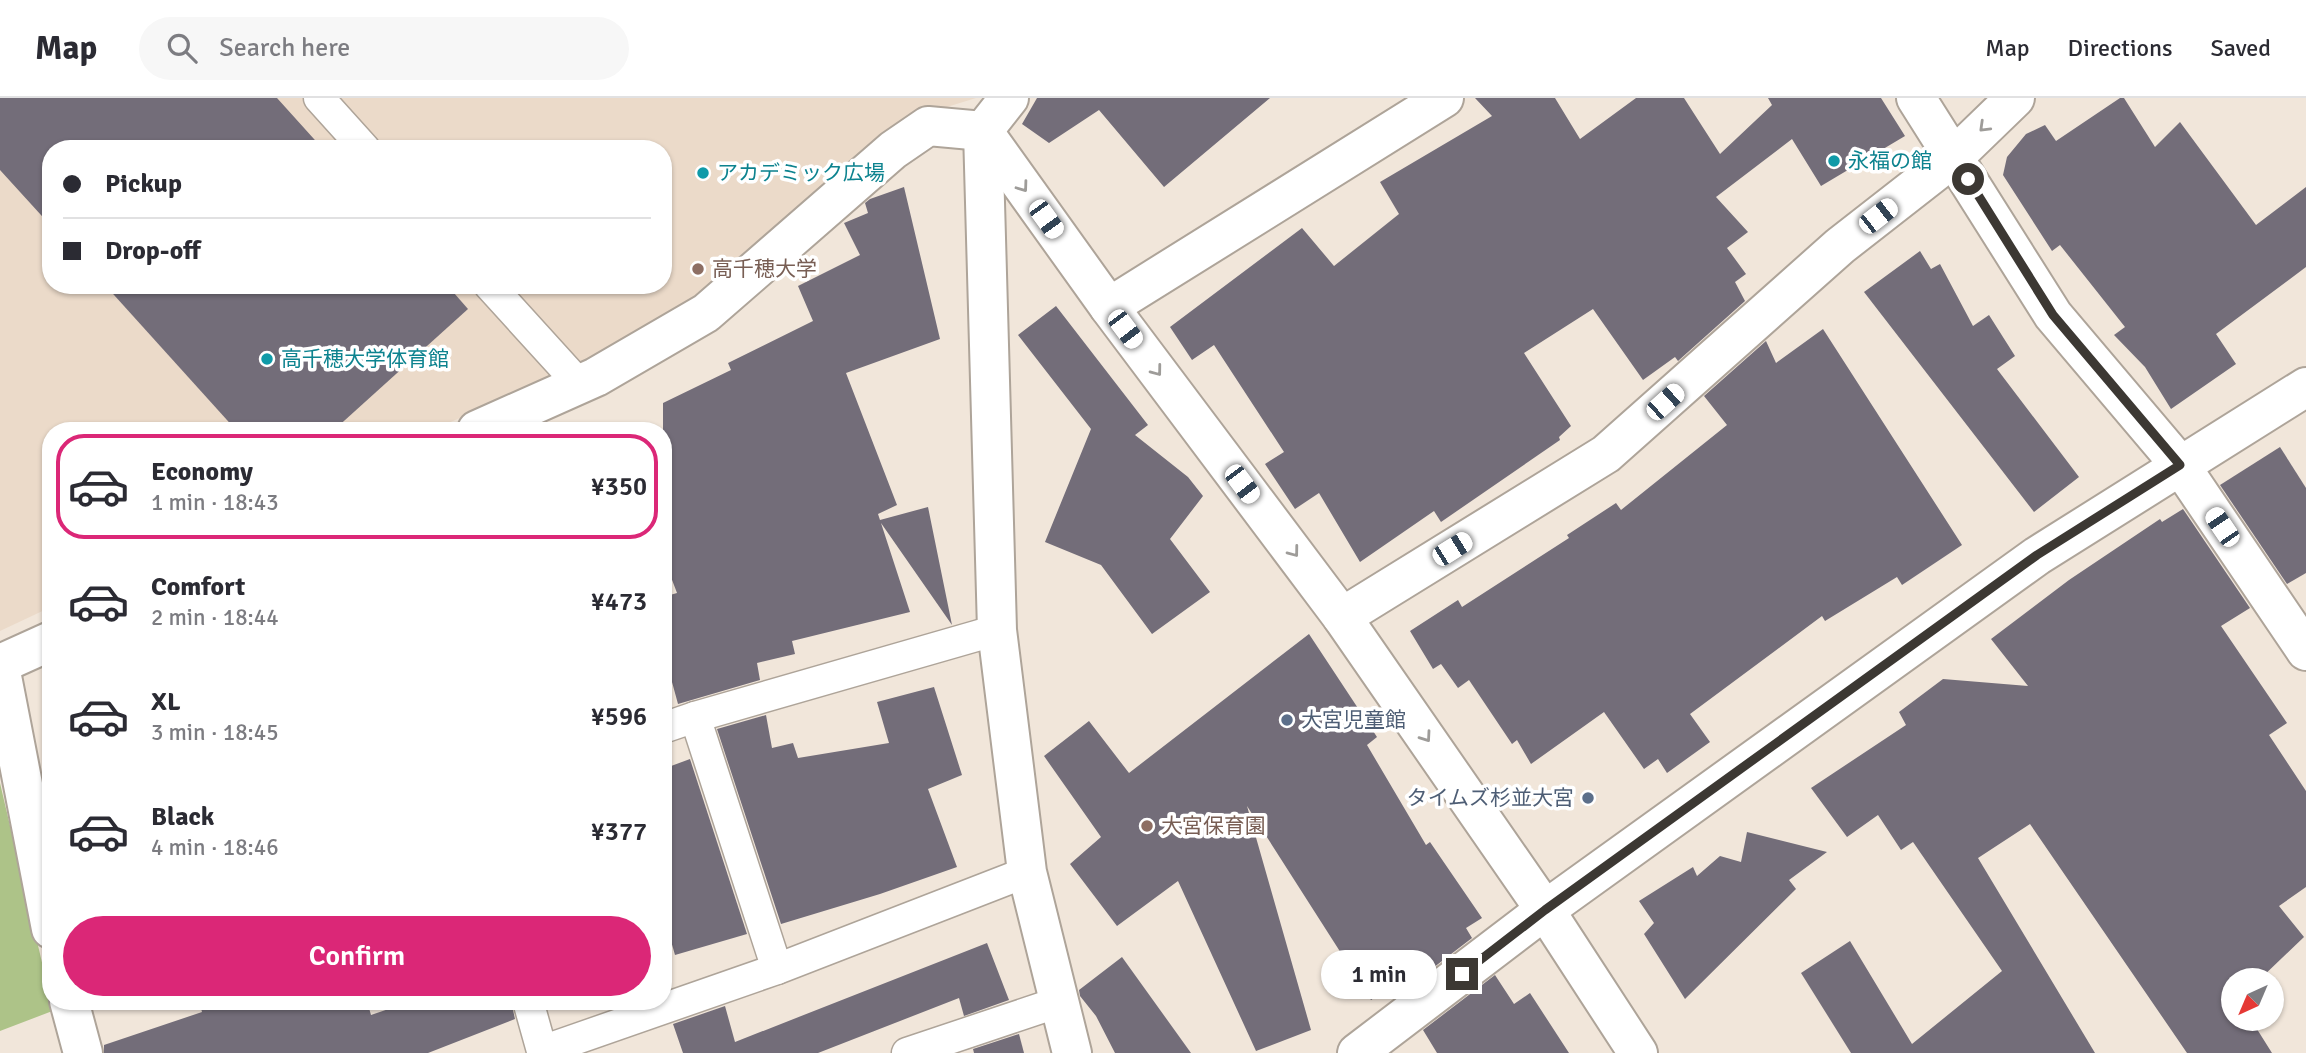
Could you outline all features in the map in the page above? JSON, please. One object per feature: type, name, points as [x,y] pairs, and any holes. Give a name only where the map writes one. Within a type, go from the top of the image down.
[{"type":"street","points":[[1009,98],[983,131],[997,630],[1027,872],[1072,1053]]},
{"type":"street","points":[[1109,307],[1444,98]]},
{"type":"street","points":[[1916,98],[2053,315],[2180,465],[2306,651]]},
{"type":"street","points":[[1342,617],[1606,454],[1840,246],[1954,157],[2015,98]]},
{"type":"street","points":[[495,422],[580,385],[706,313],[893,150],[928,126],[983,131],[1109,307],[1342,617],[1545,910],[1638,1053]]},
{"type":"street","points":[[1357,1053],[1545,910],[2037,555],[2306,387]]},
{"type":"street","points":[[42,644],[0,665],[42,882]]},
{"type":"street","points":[[71,1010],[83,1053]]},
{"type":"lane","points":[[319,98],[357,140]]},
{"type":"lane","points":[[497,294],[580,385]]},
{"type":"lane","points":[[672,725],[997,630]]},
{"type":"lane","points":[[695,717],[778,968]]},
{"type":"lane","points":[[672,1005],[778,968],[1027,872]]},
{"type":"lane","points":[[907,1053],[1059,1002]]},
{"type":"lane","points":[[531,1010],[542,1051],[659,1010]]},
{"type":"shaded area","name":"高千穂大学","points":[[0,98],[976,98],[908,119],[673,318],[609,354],[451,422],[42,422],[42,611],[0,631]]},
{"type":"green space","points":[[0,783],[42,963],[42,1010],[55,1010],[0,1031]]},
{"type":"building","points":[[0,98],[277,98],[315,140],[42,140],[42,216],[0,170]]},
{"type":"building","points":[[1037,98],[1270,98],[1164,187],[1099,110],[1049,143],[1022,124]]},
{"type":"building","points":[[1475,98],[1555,98],[1580,139],[1636,98],[1684,98],[1720,154],[1772,105],[1768,98],[1881,98],[1905,136],[1821,186],[1792,139],[1716,197],[1748,232],[1727,248],[1746,274],[1735,282],[1745,301],[1678,361],[1675,357],[1643,380],[1593,309],[1524,353],[1571,426],[1559,437],[1560,440],[1441,522],[1434,511],[1360,562],[1319,493],[1295,509],[1265,464],[1284,452],[1214,345],[1192,360],[1170,327],[1302,228],[1334,266],[1399,214],[1380,182],[1492,116]]},
{"type":"building","points":[[2120,98],[2124,98],[2155,147],[2180,122],[2256,225],[2306,187],[2306,267],[2216,334],[2236,364],[2171,409],[2145,367],[2114,335],[2125,327],[2060,245],[2052,251],[2003,175],[2007,157],[2026,134],[2045,125],[2056,141]]},
{"type":"building","points":[[904,187],[940,339],[846,373],[897,505],[878,514],[880,520],[928,507],[952,625],[881,523],[910,612],[792,641],[795,654],[757,663],[760,680],[678,704],[672,682],[672,594],[677,593],[672,580],[672,422],[663,422],[663,403],[731,370],[728,363],[813,321],[798,286],[860,255],[844,223],[868,213],[865,203]]},
{"type":"building","points":[[1920,251],[1931,269],[1940,264],[1973,326],[1989,315],[2015,356],[1997,369],[2079,477],[2034,512],[1864,292]]},
{"type":"building","name":"高千穂大学体育館","points":[[113,294],[455,294],[468,309],[343,422],[229,422]]},
{"type":"building","points":[[1056,306],[1148,425],[1135,435],[1188,477],[1203,496],[1170,539],[1210,592],[1152,634],[1101,565],[1045,542],[1091,429],[1018,335]]},
{"type":"building","points":[[1823,329],[1962,545],[1902,585],[1897,577],[1825,621],[1822,616],[1690,714],[1710,742],[1667,773],[1658,759],[1644,769],[1604,712],[1531,764],[1517,740],[1512,744],[1469,680],[1458,688],[1441,664],[1433,669],[1410,631],[1458,600],[1462,607],[1569,538],[1567,535],[1616,503],[1621,510],[1727,425],[1704,396],[1766,341],[1776,363]]},
{"type":"building","points":[[2280,447],[2306,488],[2306,573],[2287,584],[2220,485]]},
{"type":"building","points":[[2183,509],[2250,608],[2221,626],[2287,723],[2269,735],[2306,791],[2306,887],[2279,906],[2304,937],[2272,968],[2221,968],[2221,1031],[2258,1031],[2272,1053],[2187,1053],[2030,824],[1978,858],[2095,1053],[1851,1053],[1801,973],[1850,941],[1912,1044],[2002,971],[1913,842],[1901,850],[1878,815],[1847,837],[1811,788],[1906,725],[1899,712],[1943,679],[2028,686],[1991,639],[2069,580],[2160,519],[2162,522]]},
{"type":"building","points":[[1309,634],[1377,737],[1367,745],[1426,845],[1430,842],[1482,918],[1466,928],[1472,938],[1399,994],[1393,985],[1371,1000],[1247,806],[1311,1030],[1256,1051],[1178,881],[1117,926],[1070,864],[1101,837],[1044,756],[1089,721],[1129,773]]},
{"type":"building","points":[[934,687],[962,775],[928,789],[957,867],[781,924],[717,729],[766,715],[772,748],[793,743],[798,758],[889,743],[877,702]]},
{"type":"building","points":[[690,759],[747,934],[675,955],[672,944],[672,766]]},
{"type":"building","points":[[1747,832],[1827,852],[1789,880],[1796,889],[1685,999],[1644,934],[1654,923],[1639,901],[1693,867],[1697,876],[1720,856],[1741,862]]},
{"type":"building","points":[[987,943],[1009,1000],[964,1016],[959,998],[818,1053],[683,1053],[673,1024],[725,1006],[735,1042]]},
{"type":"building","points":[[1122,957],[1191,1053],[1115,1053],[1096,1016],[1080,996],[1079,990]]},
{"type":"building","points":[[1495,975],[1514,1004],[1530,993],[1569,1053],[1437,1053],[1423,1030]]},
{"type":"building","points":[[370,1010],[371,1015],[386,1010],[513,1010],[515,1019],[428,1053],[104,1053],[104,1045],[202,1012]]},
{"type":"building","points":[[1019,1034],[1024,1053],[974,1053],[973,1049]]},
{"type":"place","name":"永福の館","points":[[1834,161]]},
{"type":"place","name":"アカデミック広場","points":[[703,173]]},
{"type":"place","name":"高千穂大学","points":[[698,269]]},
{"type":"place","name":"高千穂大学体育館","points":[[267,359]]},
{"type":"place","name":"大宮児童館","points":[[1287,720]]},
{"type":"place","name":"タイムズ杉並大宮","points":[[1588,798]]},
{"type":"place","name":"大宮保育園","points":[[1147,826]]},
{"type":"route","points":[[1462,974],[1545,910],[2037,555],[2180,465],[2053,315],[1968,179]]}]
